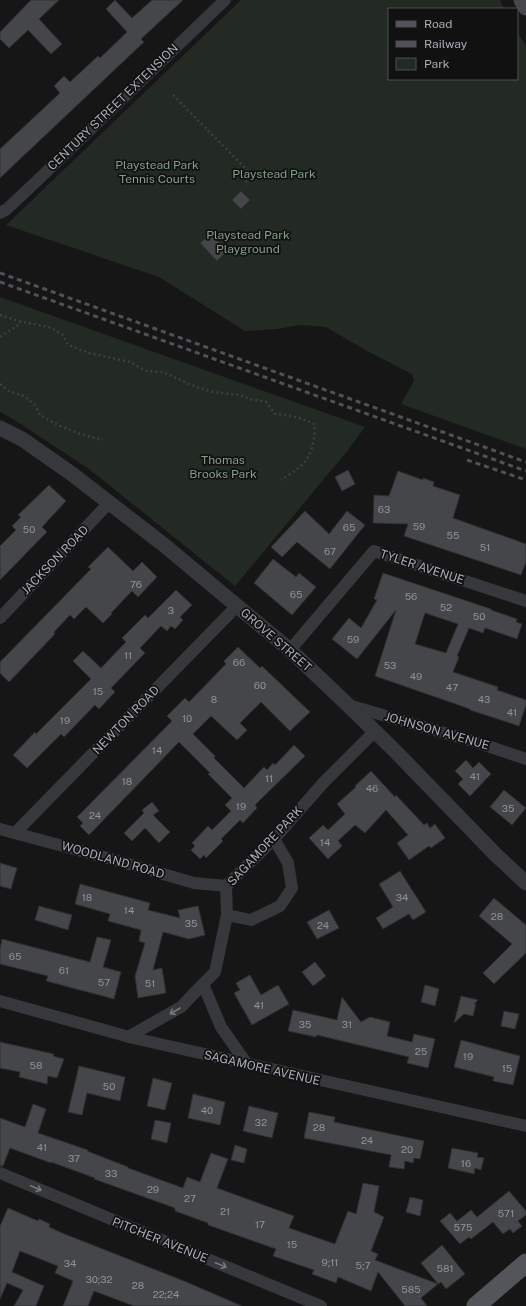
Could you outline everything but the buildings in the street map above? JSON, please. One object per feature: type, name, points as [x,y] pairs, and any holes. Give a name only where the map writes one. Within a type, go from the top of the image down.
[{"type":"main road","points":[[522,0],[526,7]]},
{"type":"main road","points":[[476,1306],[526,1263]]},
{"type":"street","name":"CENTURY STREET EXTENSION","points":[[0,213],[7,209],[24,194],[224,0]]},
{"type":"street","name":"GROVE STREET","points":[[0,428],[22,439],[72,474],[201,575],[236,607],[290,650],[375,731],[490,850],[526,883]]},
{"type":"street","name":"JACKSON ROAD","points":[[0,618],[109,503]]},
{"type":"street","name":"TYLER AVENUE","points":[[290,650],[374,551],[526,601]]},
{"type":"street","name":"NEWTON ROAD","points":[[14,833],[236,607]]},
{"type":"street","name":"JOHNSON AVENUE","points":[[348,705],[479,743],[526,759]]},
{"type":"street","name":"SAGAMORE PARK","points":[[128,1037],[182,1007],[215,972],[227,915],[226,886],[274,840],[324,782],[375,731]]},
{"type":"street","name":"WOODLAND ROAD","points":[[0,830],[122,862],[194,884],[226,886]]},
{"type":"street","points":[[227,915],[251,920],[280,906],[292,888],[288,863],[274,840]]},
{"type":"street","points":[[203,984],[221,1027],[247,1064]]},
{"type":"street","name":"SAGAMORE AVENUE","points":[[0,1001],[128,1037],[526,1126]]},
{"type":"street","name":"PITCHER AVENUE","points":[[0,1174],[321,1306]]},
{"type":"path","points":[[173,95],[252,175],[245,183]]},
{"type":"path","points":[[0,315],[21,322],[49,327],[62,335],[68,345],[89,353],[130,362],[146,371],[164,372],[196,387],[212,392],[240,394],[250,399],[266,402],[275,414],[305,419],[314,424],[316,433],[313,446],[304,464],[281,480]]},
{"type":"path","points":[[0,337],[21,322]]},
{"type":"path","points":[[0,384],[9,391],[24,396],[35,405],[40,415],[56,424],[90,438],[103,440]]},
{"type":"green space","name":"Playstead Park","points":[[241,0],[500,0],[504,8],[388,8],[388,80],[518,80],[518,34],[526,46],[526,449],[401,404],[414,381],[412,374],[367,351],[326,327],[300,325],[277,329],[245,331],[159,277],[6,225]]},
{"type":"green space","name":"Thomas Brooks Park","points":[[0,297],[365,427],[348,450],[235,586],[89,469],[0,412]]},
{"type":"railway","points":[[0,273],[526,462]]},
{"type":"railway","points":[[0,282],[526,471]]},
{"type":"railway","points":[[467,460],[526,480]]},
{"type":"park label","name":"Playstead Park Tennis Courts","points":[[157,172]]},
{"type":"park label","name":"Playstead Park Playground","points":[[248,242]]}]
